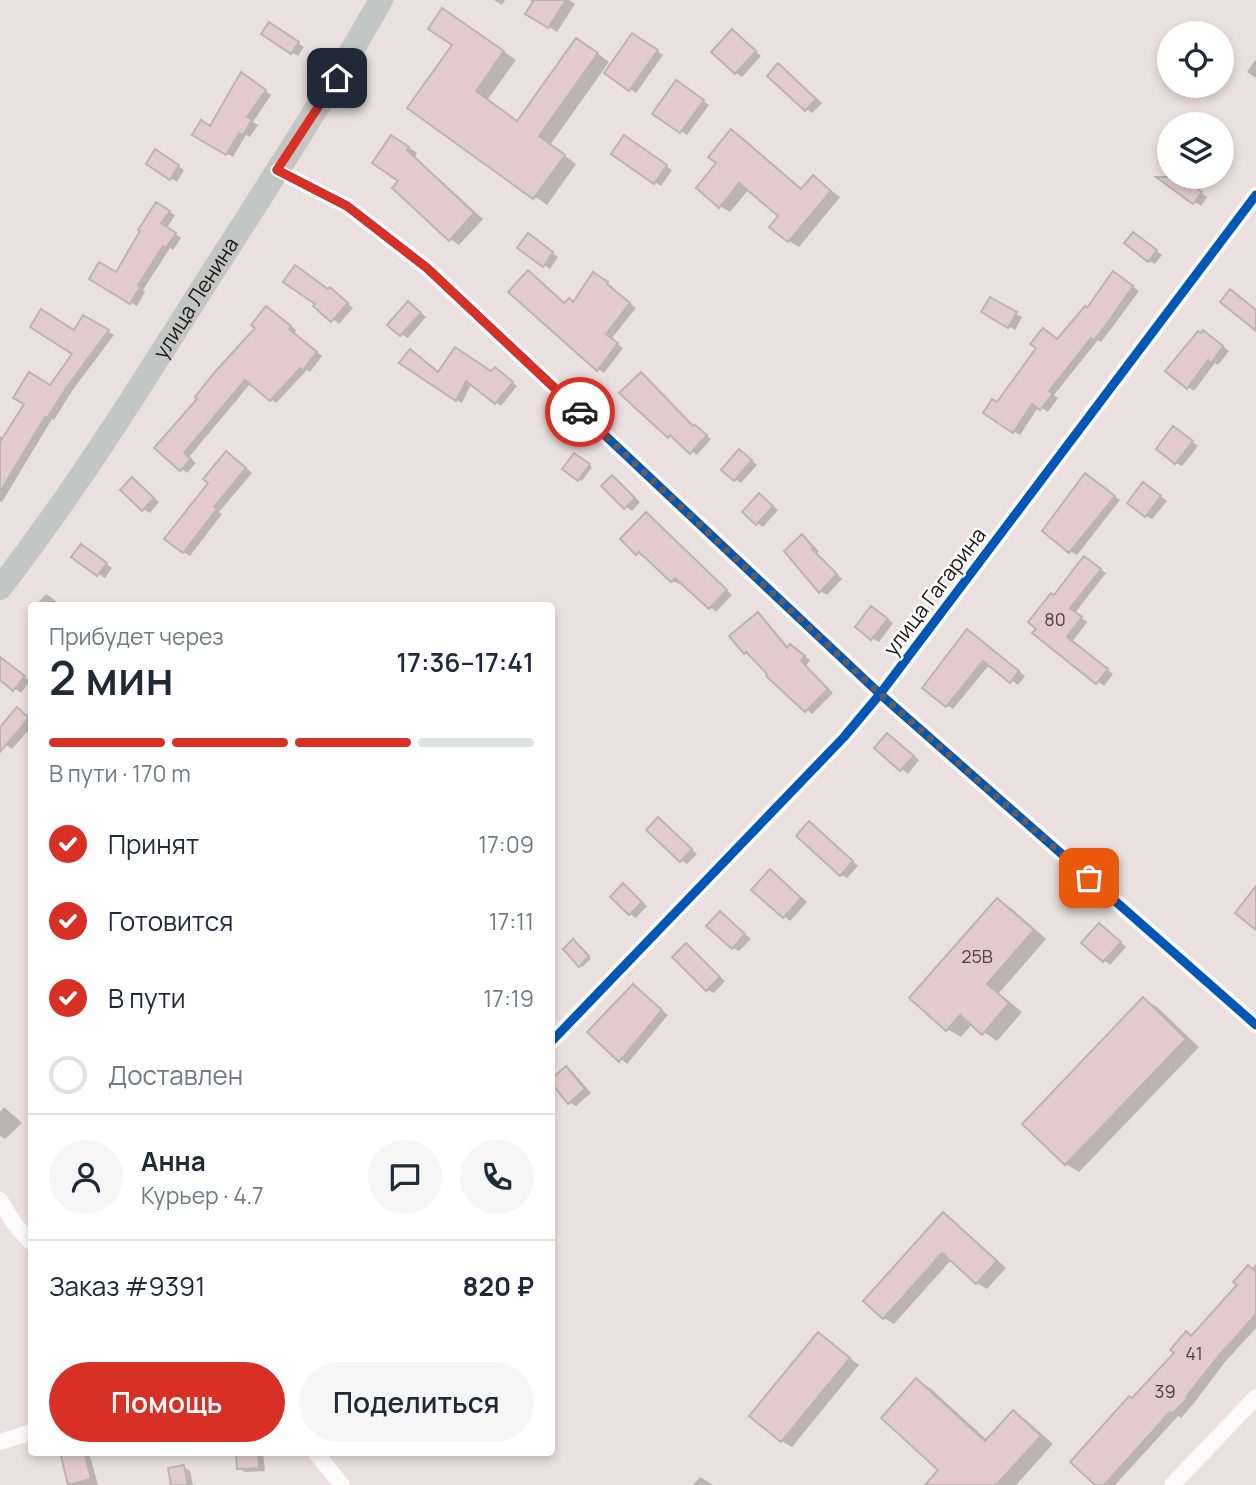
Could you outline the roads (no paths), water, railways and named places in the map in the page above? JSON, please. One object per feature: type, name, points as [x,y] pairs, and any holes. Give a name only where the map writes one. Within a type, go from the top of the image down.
[{"type":"main road","name":"улица Ленина","points":[[0,588],[126,410],[337,78],[382,0]]},
{"type":"street","points":[[277,170],[347,206],[427,268],[880,694],[1256,1026]]},
{"type":"street","name":"улица Гагарина","points":[[555,1038],[844,737],[880,694],[1256,195]]},
{"type":"street","points":[[0,1200],[28,1239]]},
{"type":"street","points":[[1172,1485],[1256,1397]]},
{"type":"street","points":[[0,1442],[28,1433]]},
{"type":"street","points":[[319,1456],[342,1485]]}]
